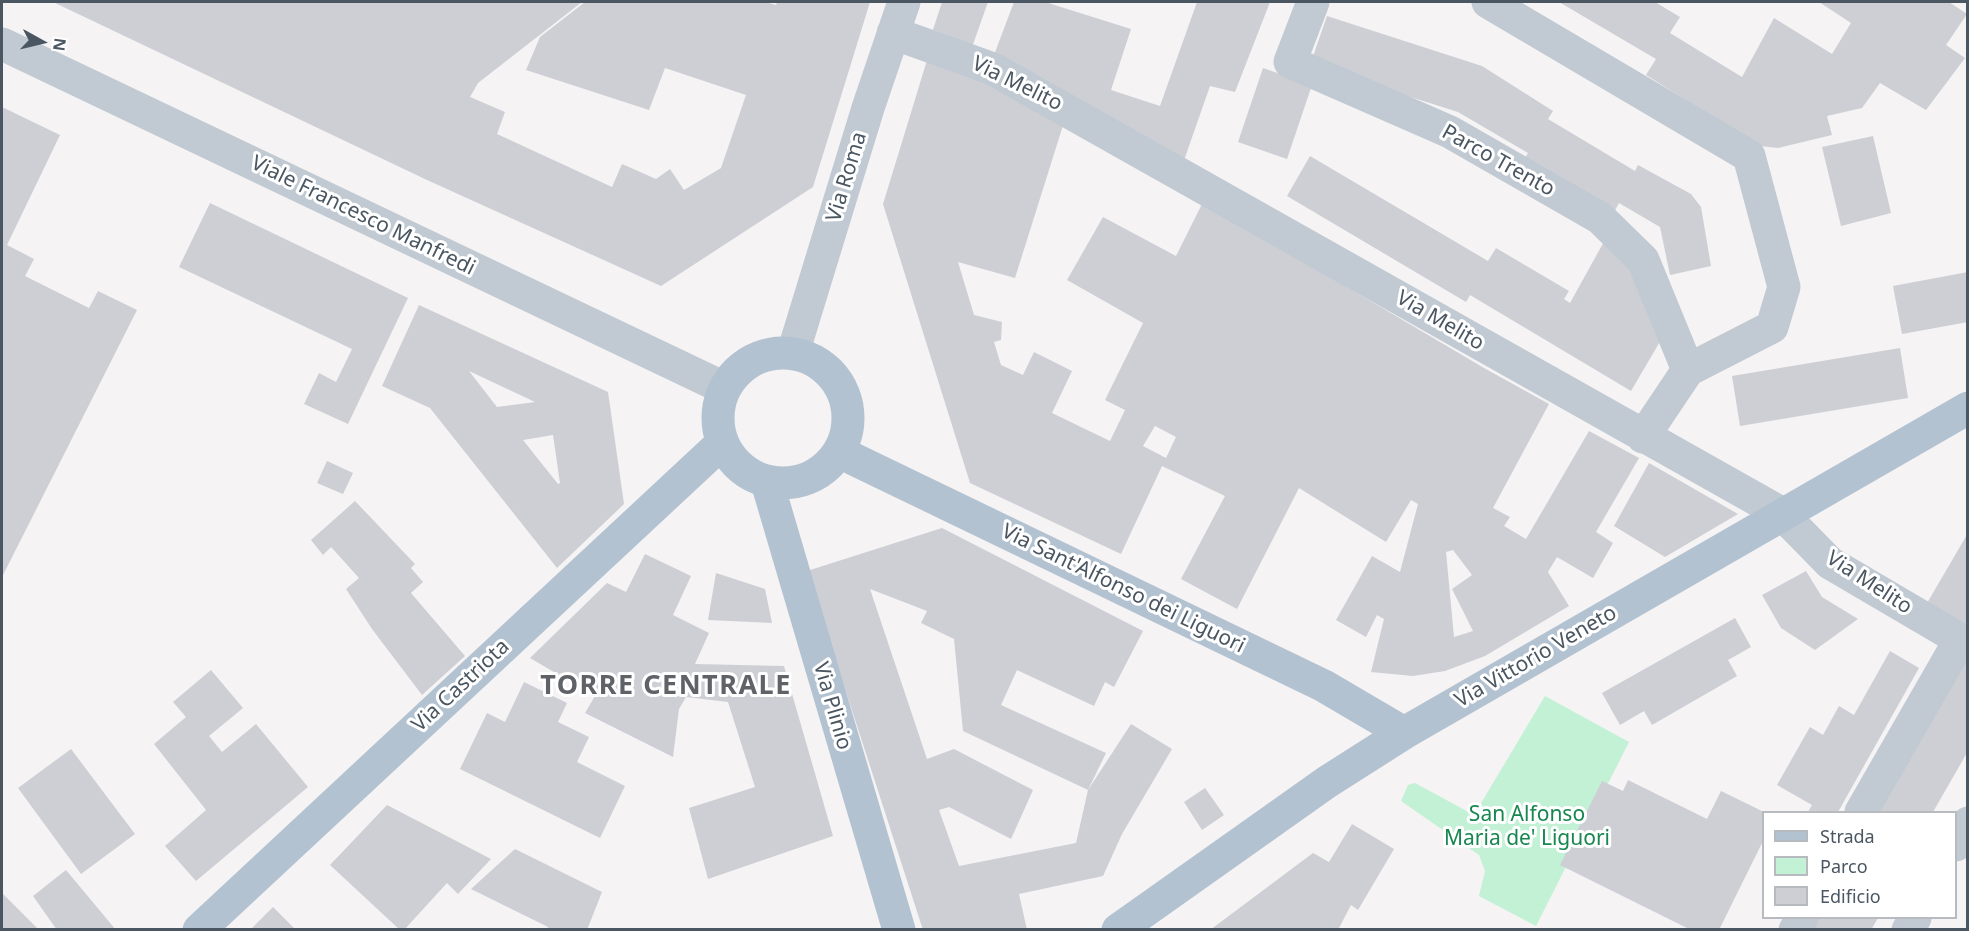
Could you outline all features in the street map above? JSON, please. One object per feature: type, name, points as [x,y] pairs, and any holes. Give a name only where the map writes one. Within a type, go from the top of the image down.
[{"type":"main road","points":[[774,353],[793,353],[816,362],[833,375],[840,386],[848,415],[847,431],[839,452],[828,466],[813,476],[787,483],[767,482],[747,473],[734,462],[722,443],[717,420],[724,388],[742,366],[755,358],[774,353]]},
{"type":"main road","name":"Via Vittorio Veneto","points":[[1118,930],[1327,782],[1404,733],[1535,659],[1781,513],[1968,408]]},
{"type":"main road","name":"Via Castriota","points":[[199,930],[722,443]]},
{"type":"main road","name":"Via Sant'Alfonso dei Liguori","points":[[839,452],[1324,686],[1404,733]]},
{"type":"main road","name":"Via Plinio","points":[[767,482],[899,930]]},
{"type":"street","name":"Via Roma","points":[[793,353],[903,2]]},
{"type":"street","name":"Parco Trento","points":[[1313,2],[1290,62],[1450,132],[1600,218],[1643,260],[1688,369]]},
{"type":"street","points":[[1488,2],[1749,156],[1784,287],[1772,327],[1688,369],[1643,437]]},
{"type":"street","name":"Via Melito","points":[[893,33],[1003,74],[1781,513],[1830,563],[1964,642]]},
{"type":"street","name":"Viale Francesco Manfredi","points":[[2,44],[724,388]]},
{"type":"street","points":[[1862,811],[1964,642]]},
{"type":"street","points":[[1957,843],[1968,823]]},
{"type":"green space","name":"San Alfonso Maria de' Liguori","points":[[1545,696],[1629,742],[1536,926],[1479,896],[1485,871],[1479,855],[1401,801],[1408,785],[1415,783],[1474,815]]},
{"type":"building","points":[[53,2],[582,2],[478,83],[470,97],[505,112],[497,134],[612,187],[622,164],[656,179],[670,169],[684,190],[721,168],[746,95],[665,68],[649,110],[526,70],[540,37],[585,2],[765,2],[776,5],[777,2],[870,2],[813,187],[661,286],[427,180]]},
{"type":"building","points":[[942,2],[988,2],[971,50],[931,36]]},
{"type":"building","points":[[1014,2],[1045,2],[1131,29],[1111,90],[1160,106],[1197,2],[1270,2],[1235,92],[1210,86],[1182,166],[994,55]]},
{"type":"building","points":[[1559,2],[1655,2],[1680,17],[1670,33],[1742,77],[1774,18],[1832,54],[1851,23],[1819,2],[1949,2],[1967,14],[1946,45],[1965,58],[1926,110],[1880,83],[1862,108],[1827,116],[1832,135],[1778,148],[1760,146],[1646,75],[1656,59]]},
{"type":"building","points":[[1327,16],[1482,66],[1553,111],[1548,119],[1635,171],[1638,165],[1691,194],[1701,207],[1711,266],[1670,275],[1660,227],[1619,203],[1614,212],[1525,158],[1528,153],[1458,112],[1310,65]]},
{"type":"building","points":[[928,57],[1065,119],[1015,278],[958,262],[974,315],[1002,322],[1001,340],[994,342],[1001,365],[1023,375],[1034,352],[1072,371],[1052,413],[1110,441],[1125,410],[1105,400],[1143,323],[1067,280],[1103,217],[1176,256],[1203,202],[1549,404],[1493,508],[1510,517],[1504,526],[1526,539],[1589,431],[1639,458],[1596,532],[1613,543],[1593,578],[1557,557],[1548,572],[1569,606],[1485,656],[1445,671],[1413,676],[1371,672],[1384,619],[1377,615],[1366,637],[1336,620],[1372,556],[1400,572],[1418,504],[1411,500],[1386,542],[1299,488],[1237,609],[1181,579],[1225,496],[1162,466],[1121,554],[970,483],[883,204]],"holes":[[[1155,426],[1176,437],[1166,458],[1143,446]],[[1453,550],[1472,575],[1452,589],[1473,631],[1454,637],[1446,552]]]},
{"type":"building","points":[[1263,68],[1312,85],[1287,159],[1238,142]]},
{"type":"building","points":[[2,107],[60,135],[7,245],[34,259],[25,276],[89,308],[98,291],[137,310],[2,577]]},
{"type":"building","points":[[1873,136],[1891,213],[1841,226],[1822,147]]},
{"type":"building","points":[[1310,156],[1488,261],[1496,248],[1569,291],[1564,299],[1570,303],[1606,238],[1625,260],[1665,333],[1631,391],[1470,295],[1466,302],[1287,196]]},
{"type":"building","points":[[210,203],[408,298],[348,424],[304,404],[319,373],[336,382],[352,349],[179,267]]},
{"type":"building","points":[[1968,272],[1968,322],[1902,334],[1893,286]]},
{"type":"building","points":[[419,305],[608,392],[624,504],[557,568],[430,408],[382,386]],"holes":[[[469,371],[535,402],[497,407]],[[553,435],[560,483],[558,484],[523,440]]]},
{"type":"building","points":[[1900,348],[1908,398],[1740,426],[1732,376]]},
{"type":"building","points":[[327,461],[353,473],[343,494],[317,483]]},
{"type":"building","points":[[1649,463],[1738,514],[1665,557],[1614,526]]},
{"type":"building","points":[[355,501],[415,564],[411,568],[423,582],[411,593],[465,656],[422,695],[372,629],[346,589],[359,578],[331,547],[323,555],[311,540]]},
{"type":"building","points":[[942,528],[1143,631],[1114,687],[1105,682],[1094,706],[1017,670],[1001,705],[1106,753],[1088,790],[1131,724],[1172,749],[1122,834],[1103,876],[1019,894],[1027,930],[923,930],[807,571]],"holes":[[[870,589],[927,611],[921,623],[954,639],[963,731],[1088,790],[1076,843],[959,866],[939,810],[949,807],[1011,839],[1033,790],[954,749],[927,759]]]},
{"type":"building","points":[[1968,533],[1968,628],[1923,610]]},
{"type":"building","points":[[645,554],[691,576],[673,615],[709,633],[695,664],[784,666],[833,836],[708,879],[689,808],[755,787],[728,702],[686,697],[679,709],[673,757],[585,713],[595,696],[530,658],[607,583],[626,592]]},
{"type":"building","points":[[1806,571],[1822,597],[1858,619],[1815,650],[1781,628],[1762,595]]},
{"type":"building","points":[[716,573],[765,589],[772,623],[708,620]]},
{"type":"building","points":[[1735,618],[1751,647],[1728,660],[1737,676],[1652,725],[1644,711],[1620,725],[1602,693]]},
{"type":"building","points":[[1890,651],[1919,668],[1839,811],[1809,811],[1812,805],[1777,785],[1810,727],[1823,735],[1839,706],[1854,715]]},
{"type":"building","points":[[1964,662],[1968,664],[1968,751],[1934,811],[1880,811]]},
{"type":"building","points":[[211,670],[243,708],[209,736],[222,752],[256,724],[308,787],[196,881],[165,846],[206,810],[154,744],[186,717],[173,702]]},
{"type":"building","points":[[524,682],[567,703],[558,722],[589,737],[577,762],[625,786],[600,838],[460,769],[487,713],[505,722]]},
{"type":"building","points":[[71,749],[135,834],[81,874],[18,788]]},
{"type":"building","points":[[1628,780],[1707,819],[1721,791],[1762,811],[1762,843],[1719,930],[1691,930],[1560,865],[1602,781],[1623,791]]},
{"type":"building","points":[[1205,788],[1224,815],[1202,830],[1184,802]]},
{"type":"building","points":[[387,805],[491,859],[458,894],[447,883],[404,930],[400,930],[330,865]]},
{"type":"building","points":[[1352,824],[1394,849],[1358,910],[1351,905],[1338,930],[1210,930],[1313,853],[1329,862]]},
{"type":"building","points":[[515,849],[602,892],[587,930],[547,930],[548,927],[471,889]]},
{"type":"building","points":[[66,870],[116,930],[57,930],[33,896]]},
{"type":"building","points":[[2,893],[39,930],[2,930]]},
{"type":"building","points":[[273,907],[296,930],[250,930]]},
{"type":"building","points":[[1817,919],[1877,919],[1871,930],[1811,930]]},
{"type":"district","name":"TORRE CENTRALE","points":[[666,686]]}]
